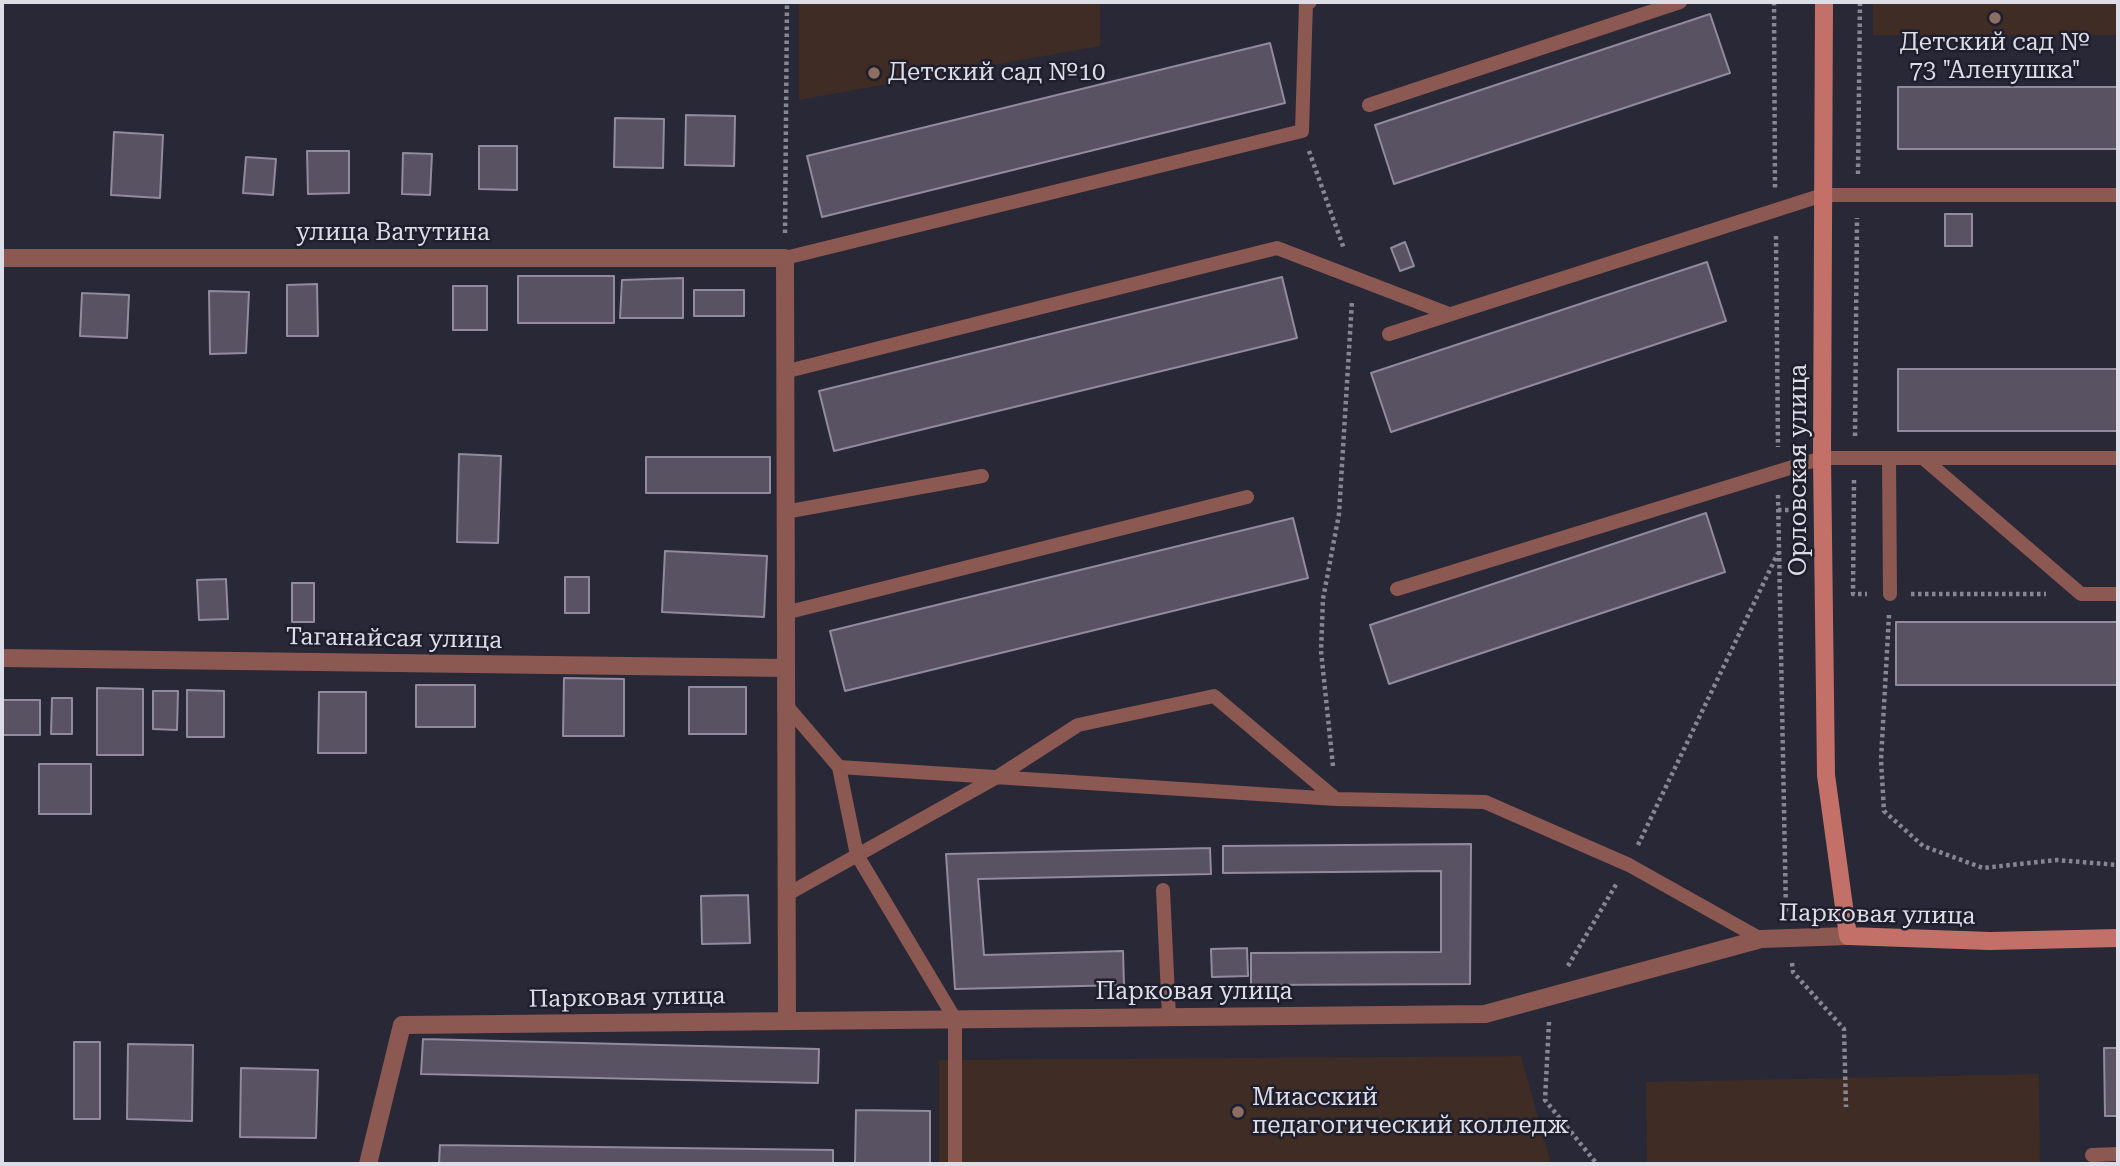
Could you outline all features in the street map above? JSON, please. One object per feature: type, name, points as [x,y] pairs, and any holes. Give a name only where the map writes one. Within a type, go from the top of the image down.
[{"type":"street","name":"Орловская улица","points":[[1824,2],[1822,458],[1826,775],[1848,936]]},
{"type":"street","name":"улица Ватутина","points":[[2,258],[785,258]]},
{"type":"street","points":[[785,258],[787,1021]]},
{"type":"street","name":"Таганайсая улица","points":[[2,658],[785,668]]},
{"type":"street","name":"Парковая улица","points":[[369,1164],[402,1025],[1485,1014],[1761,939],[1848,936],[1990,941],[2118,938]]},
{"type":"lane","points":[[785,258],[1302,131],[1306,3],[1310,2]]},
{"type":"lane","points":[[1368,105],[1680,2]]},
{"type":"lane","points":[[1389,334],[1823,195],[2118,195]]},
{"type":"lane","points":[[784,372],[1277,248],[1449,314]]},
{"type":"lane","points":[[1397,589],[1822,458],[2118,458]]},
{"type":"lane","points":[[1889,458],[1890,594]]},
{"type":"lane","points":[[1923,458],[2081,594],[2118,594]]},
{"type":"lane","points":[[785,512],[982,476]]},
{"type":"lane","points":[[785,612],[1247,497]]},
{"type":"lane","points":[[786,895],[999,776],[1078,725],[1213,696],[1336,799]]},
{"type":"lane","points":[[785,704],[839,767],[857,855],[955,1019],[955,1164]]},
{"type":"lane","points":[[839,767],[1336,799],[1485,803],[1629,865],[1761,939]]},
{"type":"lane","points":[[1163,890],[1169,1016]]},
{"type":"lane","points":[[2092,1155],[2118,1154]]},
{"type":"path","points":[[785,258],[787,2]]},
{"type":"path","points":[[1774,2],[1779,551],[1787,937],[1793,972],[1844,1029],[1846,1107]]},
{"type":"path","points":[[1860,2],[1853,594],[2081,594]]},
{"type":"path","points":[[1302,131],[1354,277],[1339,514],[1322,612],[1321,651],[1336,799]]},
{"type":"path","points":[[1597,1164],[1545,1100],[1550,996],[1629,865],[1779,551]]},
{"type":"path","points":[[1890,594],[1881,760],[1884,811],[1923,846],[1983,868],[2057,860],[2118,865]]},
{"type":"shaded area","name":"Детский сад №10","points":[[799,2],[1100,2],[1100,46],[799,100]]},
{"type":"shaded area","name":"Детский сад № 73 \"Аленушка\"","points":[[1873,2],[2118,2],[2118,35],[1873,35]]},
{"type":"shaded area","name":"Миасский педагогический колледж","points":[[1521,1056],[1551,1164],[939,1164],[939,1060]]},
{"type":"shaded area","points":[[2039,1074],[2040,1164],[1647,1164],[1646,1082]]},
{"type":"building","points":[[1710,14],[1730,73],[1394,184],[1375,125]]},
{"type":"building","points":[[1270,43],[1285,103],[822,217],[807,156]]},
{"type":"building","points":[[1898,87],[2118,87],[2118,149],[1898,149]]},
{"type":"building","points":[[686,115],[735,116],[734,166],[685,165]]},
{"type":"building","points":[[615,118],[664,119],[663,168],[614,167]]},
{"type":"building","points":[[114,132],[163,135],[160,198],[111,195]]},
{"type":"building","points":[[479,146],[517,146],[517,190],[479,189]]},
{"type":"building","points":[[307,151],[349,151],[349,193],[308,194]]},
{"type":"building","points":[[403,153],[432,154],[430,195],[402,194]]},
{"type":"building","points":[[246,157],[276,159],[273,195],[243,193]]},
{"type":"building","points":[[1945,214],[1972,214],[1972,246],[1945,246]]},
{"type":"building","points":[[1405,242],[1414,266],[1400,271],[1391,248]]},
{"type":"building","points":[[1707,262],[1726,321],[1391,432],[1371,373]]},
{"type":"building","points":[[518,276],[614,276],[614,323],[518,323]]},
{"type":"building","points":[[1282,277],[1297,338],[834,451],[819,391]]},
{"type":"building","points":[[683,278],[683,318],[620,318],[622,280]]},
{"type":"building","points":[[317,284],[318,336],[287,336],[287,285]]},
{"type":"building","points":[[453,286],[487,286],[487,330],[453,330]]},
{"type":"building","points":[[694,290],[744,290],[744,316],[694,316]]},
{"type":"building","points":[[209,291],[249,292],[246,353],[210,354]]},
{"type":"building","points":[[82,293],[129,295],[127,338],[80,336]]},
{"type":"building","points":[[1898,369],[2118,369],[2118,431],[1898,431]]},
{"type":"building","points":[[459,454],[501,456],[498,543],[457,542]]},
{"type":"building","points":[[646,457],[770,457],[770,493],[646,493]]},
{"type":"building","points":[[1706,513],[1725,572],[1389,684],[1370,625]]},
{"type":"building","points":[[1293,518],[1308,578],[845,691],[830,631]]},
{"type":"building","points":[[665,551],[767,556],[764,617],[662,612]]},
{"type":"building","points":[[565,577],[589,577],[589,613],[565,613]]},
{"type":"building","points":[[226,579],[228,619],[199,620],[197,580]]},
{"type":"building","points":[[292,583],[314,583],[314,622],[292,622]]},
{"type":"building","points":[[1896,622],[2118,622],[2118,685],[1896,685]]},
{"type":"building","points":[[564,678],[624,679],[624,736],[563,736]]},
{"type":"building","points":[[416,685],[475,685],[475,727],[416,727]]},
{"type":"building","points":[[689,687],[746,687],[746,734],[689,734]]},
{"type":"building","points":[[97,688],[143,689],[143,755],[97,755]]},
{"type":"building","points":[[187,690],[224,691],[224,737],[187,737]]},
{"type":"building","points":[[153,691],[178,691],[177,730],[153,729]]},
{"type":"building","points":[[319,692],[366,692],[366,753],[318,753]]},
{"type":"building","points":[[52,698],[72,698],[72,734],[51,734]]},
{"type":"building","points":[[2,700],[40,700],[40,735],[2,735]]},
{"type":"building","points":[[39,764],[91,764],[91,814],[39,814]]},
{"type":"building","points":[[1471,844],[1470,984],[1251,985],[1251,953],[1441,952],[1441,871],[1223,873],[1223,846]]},
{"type":"building","points":[[1210,848],[1211,874],[978,879],[984,955],[1123,951],[1124,985],[955,989],[946,854]]},
{"type":"building","points":[[748,895],[750,943],[702,944],[701,896]]},
{"type":"building","points":[[1247,948],[1248,976],[1212,977],[1211,949]]},
{"type":"building","points":[[423,1039],[819,1049],[818,1083],[421,1074]]},
{"type":"building","points":[[74,1042],[100,1042],[100,1119],[74,1119]]},
{"type":"building","points":[[128,1044],[193,1045],[192,1121],[127,1119]]},
{"type":"building","points":[[2104,1048],[2118,1048],[2118,1116],[2105,1116]]},
{"type":"building","points":[[241,1068],[318,1070],[316,1138],[240,1137]]},
{"type":"building","points":[[856,1110],[930,1111],[930,1164],[855,1164]]},
{"type":"building","points":[[440,1145],[833,1150],[833,1164],[439,1164]]},
{"type":"place","name":"Детский сад № 73 \"Аленушка\"","points":[[1995,18]]},
{"type":"place","name":"Детский сад №10","points":[[874,73]]},
{"type":"place","name":"Миасский педагогический колледж","points":[[1238,1112]]}]
